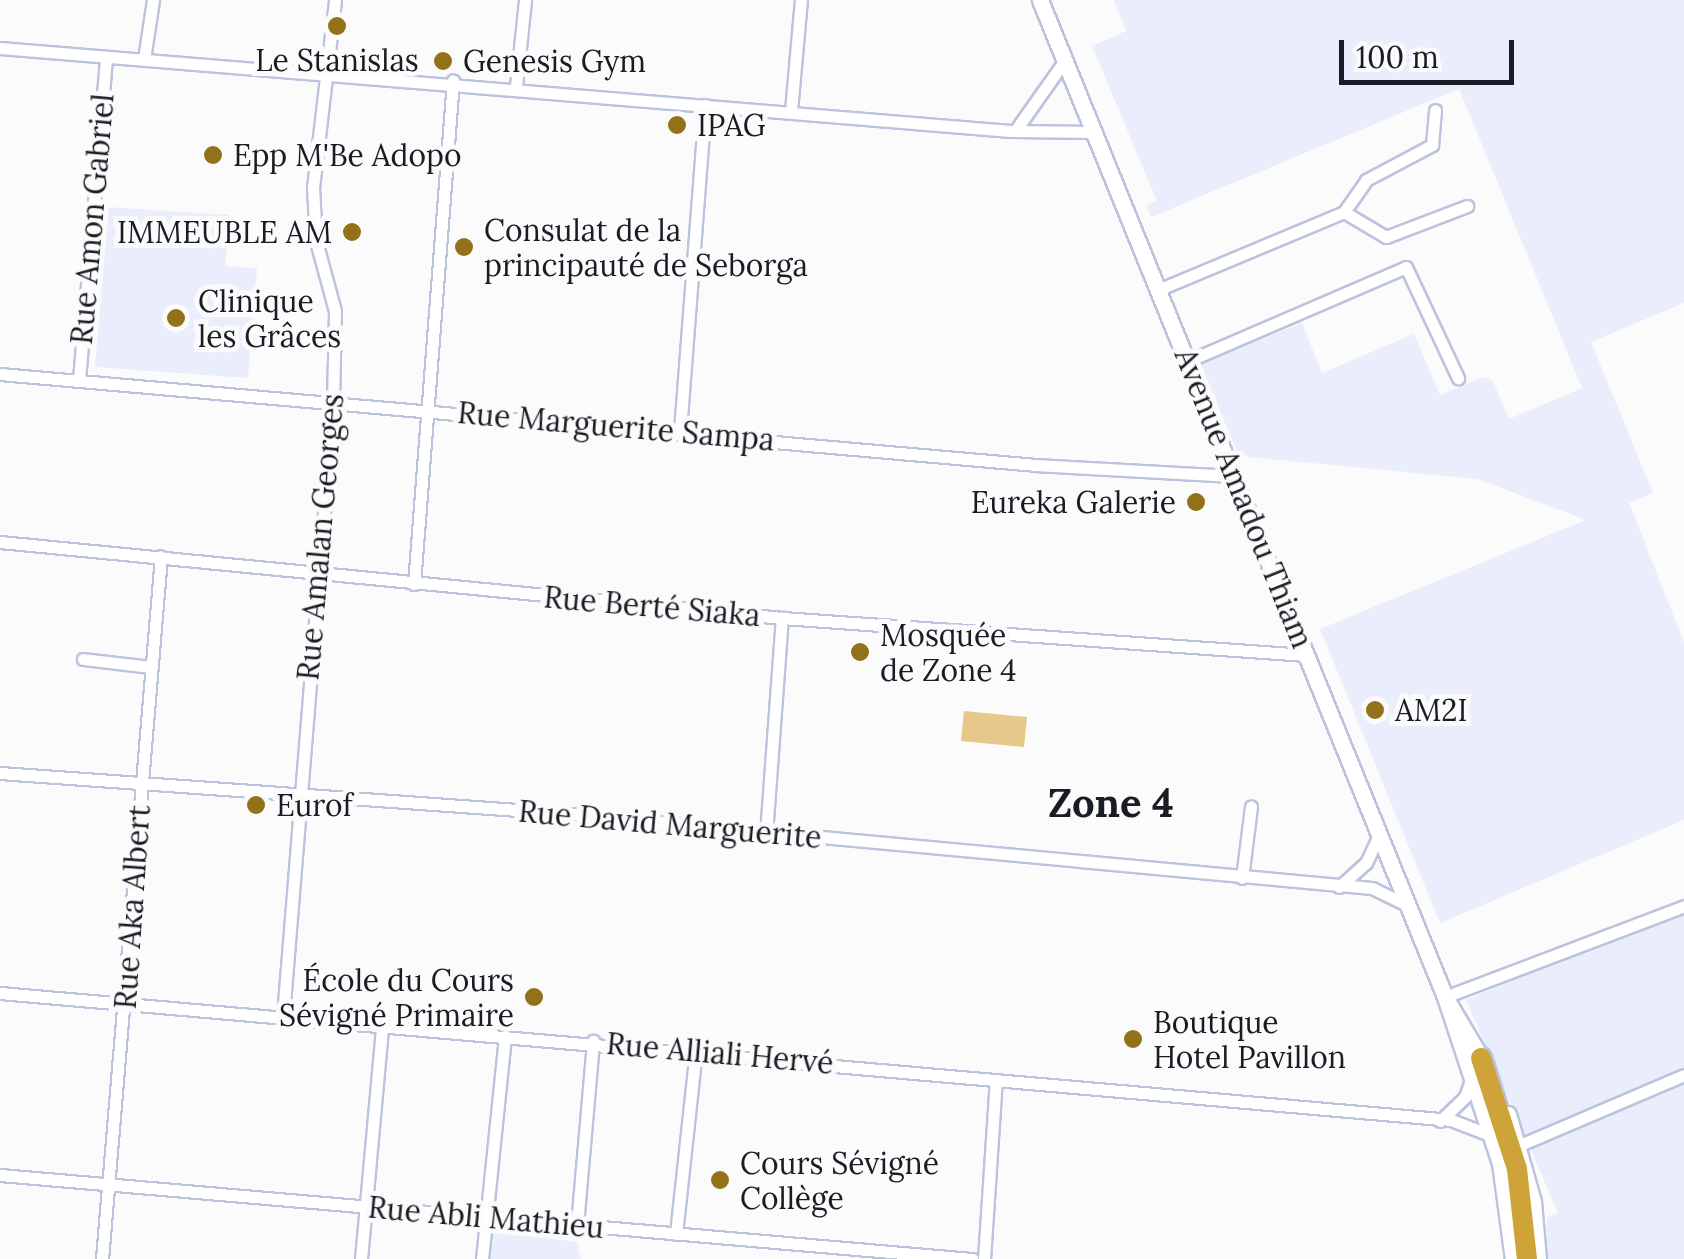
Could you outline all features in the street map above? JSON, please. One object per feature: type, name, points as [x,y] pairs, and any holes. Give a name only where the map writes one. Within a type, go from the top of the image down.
[{"type":"highway","points":[[1477,1066],[1517,1169],[1527,1259]]},
{"type":"main road","name":"Avenue Amadou Thiam","points":[[1040,0],[1445,997],[1520,1144],[1538,1259]]},
{"type":"main road","name":"Avenue Amadou Thiam","points":[[1477,1066],[1509,1200],[1513,1259]]},
{"type":"street","points":[[144,59],[153,0]]},
{"type":"street","name":"Rue Amalan Georges","points":[[283,1016],[333,401],[335,312],[316,242],[313,188],[336,0]]},
{"type":"street","points":[[516,86],[525,0]]},
{"type":"street","points":[[790,111],[801,0]]},
{"type":"street","points":[[0,48],[516,86],[1016,131],[1096,132]]},
{"type":"street","name":"Rue Amon Gabriel","points":[[79,380],[106,57]]},
{"type":"street","points":[[1016,131],[1066,60]]},
{"type":"street","points":[[414,584],[431,410],[453,82]]},
{"type":"street","points":[[680,431],[704,104]]},
{"type":"street","points":[[1160,289],[1344,212],[1366,180],[1432,146],[1435,110]]},
{"type":"street","points":[[1344,212],[1386,236],[1467,206]]},
{"type":"street","points":[[1188,361],[1406,267],[1458,378]]},
{"type":"street","name":"Rue Marguerite Sampa","points":[[0,374],[1036,465],[1232,476]]},
{"type":"street","name":"Rue Berté Siaka","points":[[0,542],[782,618],[1306,655]]},
{"type":"street","name":"Rue Aka Albert","points":[[102,1259],[161,556]]},
{"type":"street","points":[[766,834],[782,618]]},
{"type":"street","points":[[83,659],[150,667]]},
{"type":"street","name":"Rue David Marguerite","points":[[0,773],[300,794],[1372,888],[1410,906]]},
{"type":"street","points":[[1242,878],[1251,806]]},
{"type":"street","points":[[1339,887],[1366,863],[1380,831]]},
{"type":"street","points":[[1445,997],[1684,906]]},
{"type":"street","name":"Rue Alliali Hervé","points":[[0,992],[696,1050],[1440,1121],[1485,1130],[1493,1138]]},
{"type":"street","points":[[362,1259],[382,1026]]},
{"type":"street","points":[[482,1259],[505,1036]]},
{"type":"street","points":[[577,1225],[593,1041]]},
{"type":"street","points":[[676,1234],[696,1050]]},
{"type":"street","points":[[1440,1121],[1465,1097],[1477,1066]]},
{"type":"street","points":[[1520,1144],[1684,1076]]},
{"type":"street","points":[[984,1259],[996,1080]]},
{"type":"street","name":"Rue Abli Mathieu","points":[[0,1175],[972,1259]]},
{"type":"shaded area","points":[[1114,0],[1684,0],[1684,303],[1591,342],[1653,493],[1629,503],[1684,642],[1684,820],[1440,923],[1320,629],[1586,520],[1478,479],[1239,456],[1200,364],[1302,323],[1322,373],[1414,334],[1440,395],[1483,377],[1493,381],[1509,419],[1582,388],[1459,89],[1151,217],[1146,206],[1157,201],[1092,46],[1126,31]]},
{"type":"shaded area","name":"Clinique les Grâces","points":[[107,207],[229,215],[225,266],[257,268],[248,378],[95,367]]},
{"type":"shaded area","points":[[964,711],[1027,717],[1024,747],[961,741]]},
{"type":"shaded area","points":[[1684,908],[1684,1259],[1546,1259],[1547,1217],[1558,1213],[1466,1000]]},
{"type":"shaded area","points":[[490,1231],[577,1242],[581,1259],[488,1259]]},
{"type":"place","name":"Le Stanislas","points":[[337,26]]},
{"type":"place","name":"Genesis Gym","points":[[443,61]]},
{"type":"place","name":"IPAG","points":[[677,125]]},
{"type":"place","name":"Epp M'Be Adopo","points":[[213,155]]},
{"type":"place","name":"IMMEUBLE AM","points":[[352,232]]},
{"type":"place","name":"Consulat de la principauté de Seborga","points":[[464,247]]},
{"type":"place","name":"Clinique les Grâces","points":[[176,318]]},
{"type":"place","name":"Eureka Galerie","points":[[1196,502]]},
{"type":"place","name":"Mosquée de Zone 4","points":[[860,652]]},
{"type":"place","name":"AM2I","points":[[1375,710]]},
{"type":"place","name":"Eurof","points":[[256,805]]},
{"type":"place","name":"École du Cours Sévigné Primaire","points":[[534,997]]},
{"type":"place","name":"Boutique Hotel Pavillon","points":[[1133,1039]]},
{"type":"place","name":"Cours Sévigné Collège","points":[[720,1180]]},
{"type":"district","name":"Zone 4","points":[[1111,803]]}]
